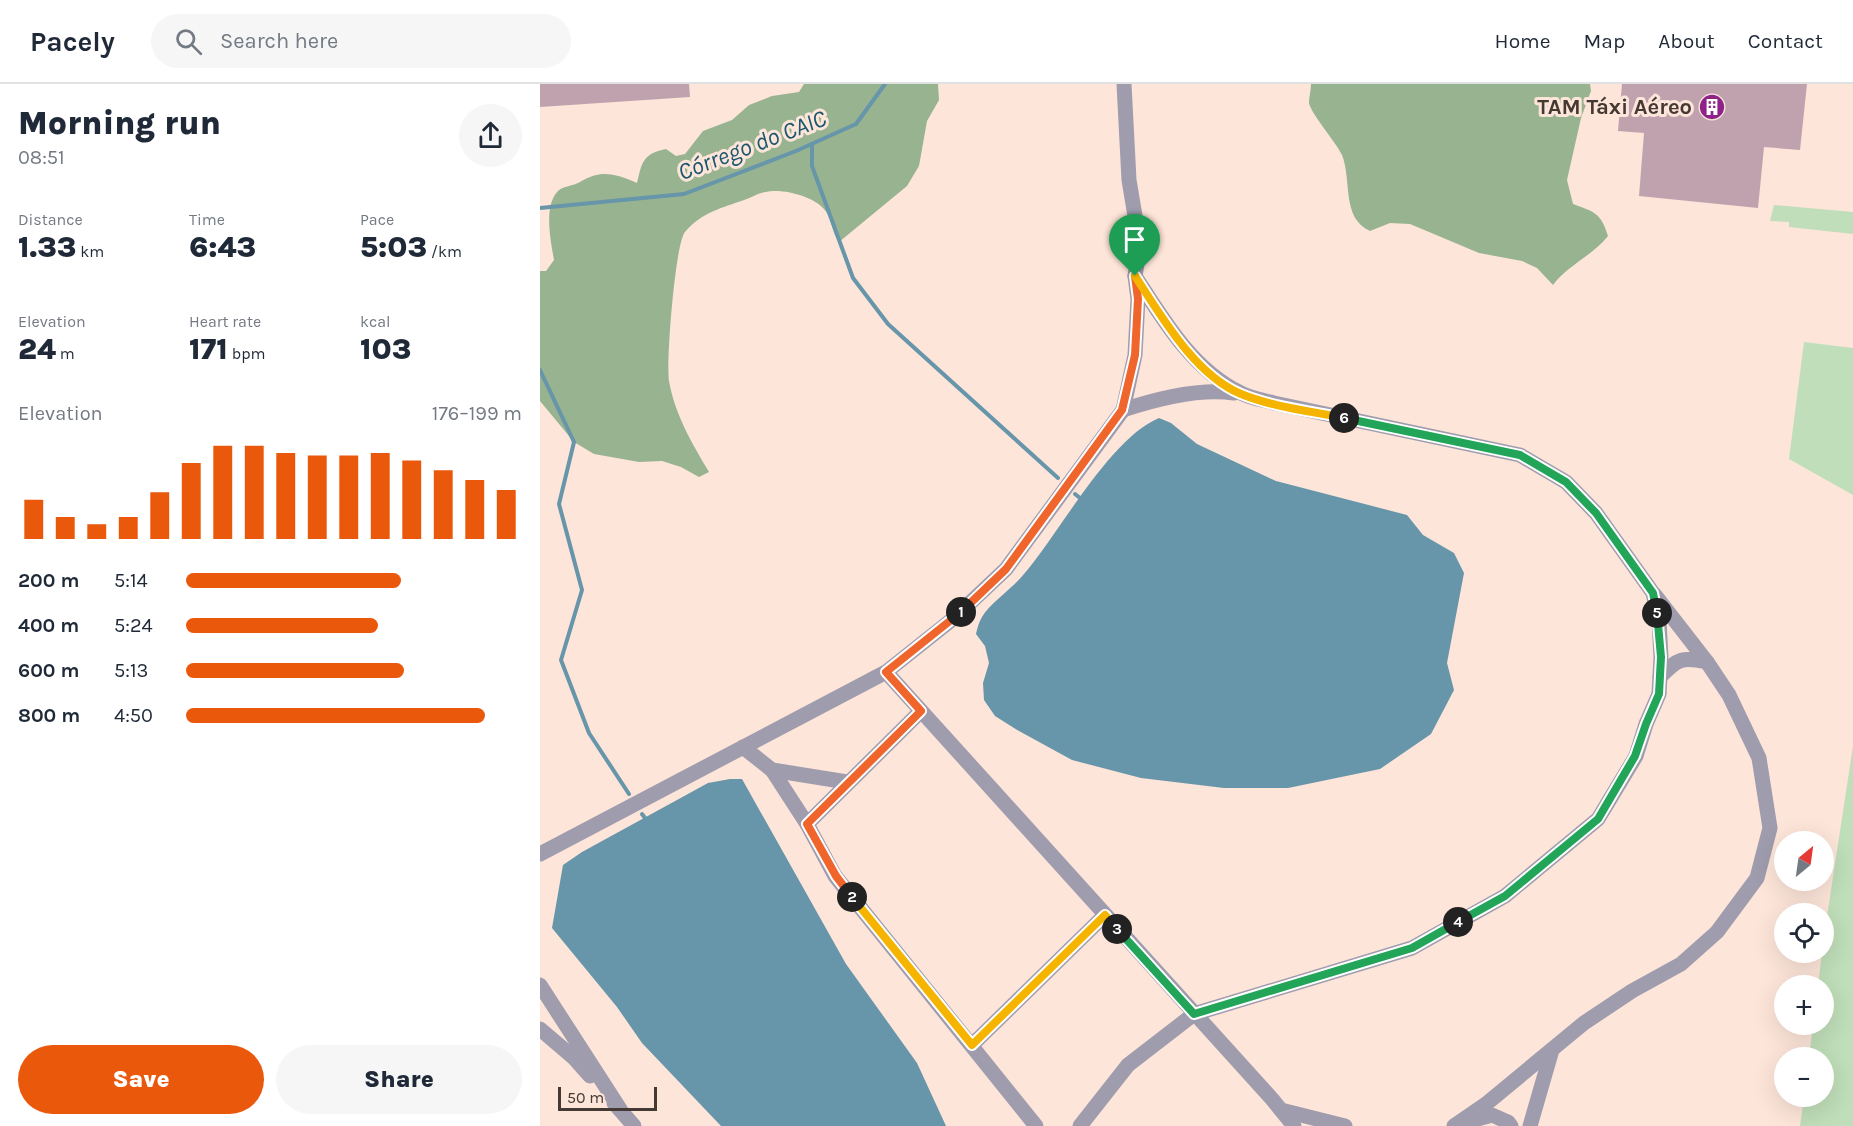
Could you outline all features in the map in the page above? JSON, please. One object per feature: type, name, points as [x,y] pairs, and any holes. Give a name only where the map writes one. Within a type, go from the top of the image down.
[{"type":"street","points":[[540,854],[886,672],[954,618],[1006,569],[1122,410],[1135,355],[1138,299],[1135,276],[1140,246],[1129,180],[1124,84]]},
{"type":"street","points":[[1135,276],[1175,337],[1214,377],[1240,393]]},
{"type":"street","points":[[1122,410],[1149,401],[1215,390],[1240,393],[1274,403],[1520,455],[1566,482],[1596,513],[1729,694],[1759,758],[1770,828],[1757,878],[1717,932],[1680,964],[1594,1016],[1456,1126]]},
{"type":"street","points":[[1080,1126],[1128,1065],[1194,1014],[1412,948],[1505,896],[1598,819],[1635,756],[1659,694],[1659,621],[1653,593]]},
{"type":"street","points":[[1660,677],[1671,665],[1686,658],[1707,662]]},
{"type":"street","points":[[886,672],[1294,1126]]},
{"type":"street","points":[[807,824],[921,711]]},
{"type":"street","points":[[743,747],[772,770],[807,824],[836,876],[1036,1126]]},
{"type":"street","points":[[772,770],[847,782]]},
{"type":"street","points":[[972,1045],[1105,915]]},
{"type":"street","points":[[540,985],[620,1109]]},
{"type":"street","points":[[540,1029],[574,1059],[634,1126]]},
{"type":"street","points":[[1530,1126],[1552,1050]]},
{"type":"street","points":[[1281,1110],[1345,1126]]},
{"type":"street","points":[[1456,1126],[1492,1115],[1508,1122],[1511,1126]]},
{"type":"green space","points":[[804,84],[938,84],[939,100],[927,121],[919,166],[907,186],[839,242],[829,217],[822,207],[808,198],[781,191],[763,193],[713,211],[698,220],[685,232],[681,241],[675,280],[670,329],[669,381],[680,417],[709,472],[699,477],[681,467],[662,461],[639,462],[594,454],[574,442],[540,401],[540,271],[546,271],[554,260],[549,224],[553,198],[560,189],[595,175],[615,175],[637,183],[644,160],[652,154],[666,149],[676,156],[685,154],[703,131],[732,120],[749,105],[772,96],[799,92]]},
{"type":"green space","points":[[1311,84],[1590,84],[1591,91],[1581,118],[1567,180],[1573,204],[1596,214],[1603,222],[1608,236],[1553,285],[1537,268],[1522,261],[1479,253],[1410,224],[1390,223],[1370,231],[1361,225],[1351,208],[1342,155],[1309,103]]},
{"type":"green space","points":[[1774,205],[1853,212],[1853,234],[1789,227],[1789,222],[1770,221]]},
{"type":"green space","points":[[1804,342],[1853,348],[1853,495],[1789,459]]},
{"type":"green space","points":[[1853,746],[1853,1126],[1800,1126],[1803,1107],[1834,1107],[1834,1047],[1810,1047],[1812,1035],[1834,1035],[1834,975],[1819,975],[1821,963],[1834,963],[1834,903],[1829,903],[1831,891],[1834,891],[1834,870]]},
{"type":"water","points":[[1159,418],[1171,423],[1197,444],[1276,481],[1407,515],[1423,535],[1454,553],[1464,573],[1447,663],[1454,690],[1431,734],[1380,769],[1288,788],[1224,788],[1141,778],[1072,760],[995,716],[984,700],[983,683],[989,663],[985,646],[976,634],[982,617],[990,606],[1024,574],[1104,465],[1122,445]]},
{"type":"water","points":[[742,779],[846,964],[917,1063],[946,1126],[721,1126],[642,1043],[617,1007],[552,928],[563,865],[582,852],[708,783]]},
{"type":"building","points":[[540,84],[689,84],[690,97],[540,107]]},
{"type":"building","points":[[1622,84],[1807,84],[1800,150],[1764,147],[1758,208],[1639,196],[1644,133],[1618,131]]},
{"type":"waterway","name":"Córrego do CAIC","points":[[540,208],[684,194],[796,151],[856,124],[885,84]]},
{"type":"waterway","points":[[812,144],[812,166],[853,278],[888,324],[1058,478]]},
{"type":"waterway","points":[[540,370],[574,442],[559,504],[582,590],[561,660],[589,733],[629,794]]},
{"type":"waterway","points":[[1075,494],[1080,498]]},
{"type":"waterway","points":[[642,814],[645,818]]},
{"type":"place","name":"TAM Táxi Aéreo","points":[[1712,107]]},
{"type":"route","points":[[1135,276],[1175,337],[1214,377],[1240,393],[1274,403],[1520,455],[1566,482],[1596,513],[1653,593],[1659,621],[1661,657],[1659,694],[1635,756],[1616,792],[1598,819],[1505,896],[1412,948],[1194,1014],[1105,915],[972,1045],[836,876],[807,824],[921,711],[886,672],[954,618],[1006,569],[1122,410],[1135,355],[1138,299],[1135,276]]}]
